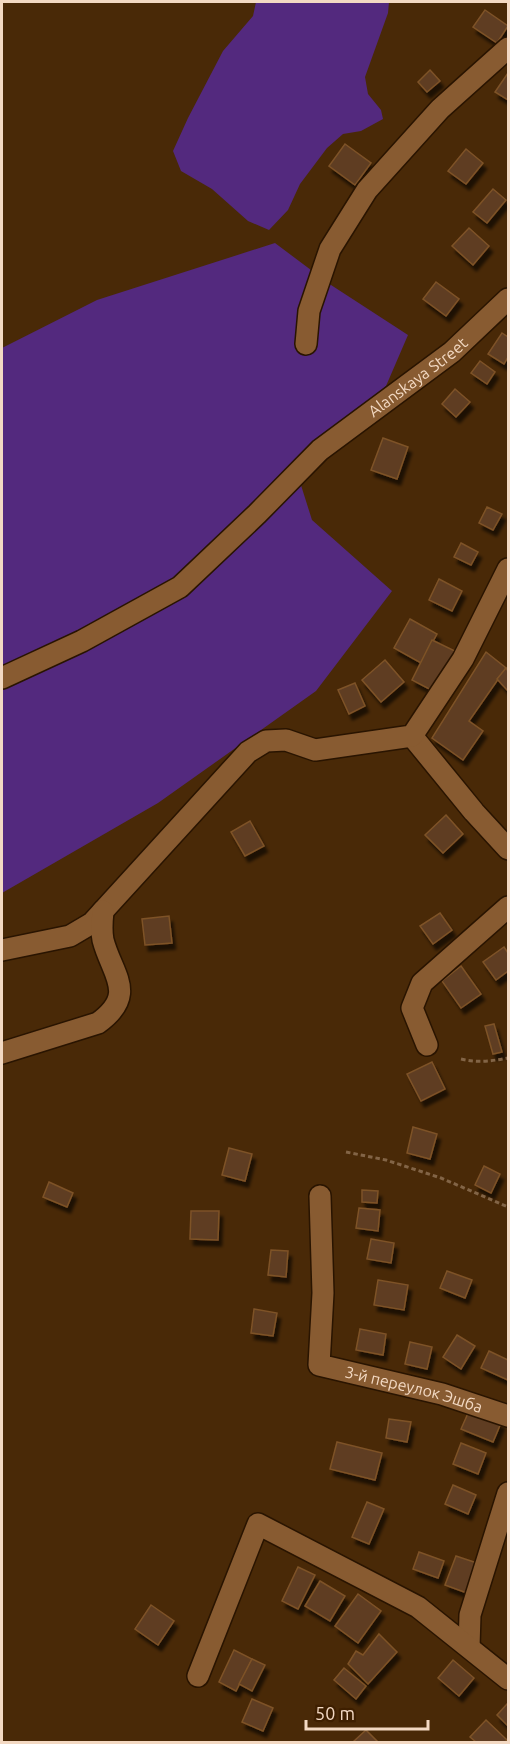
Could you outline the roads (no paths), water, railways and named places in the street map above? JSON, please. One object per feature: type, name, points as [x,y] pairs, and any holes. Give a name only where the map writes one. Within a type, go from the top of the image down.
[{"type":"street","points":[[306,344],[309,311],[330,249],[368,190],[440,109],[508,48]]},
{"type":"street","name":"Alanskaya Street","points":[[2,678],[82,641],[180,587],[320,450],[452,352],[508,299]]},
{"type":"street","points":[[2,950],[70,936],[92,923],[248,752],[266,741],[286,740],[315,750],[412,736],[463,659],[508,568]]},
{"type":"street","points":[[412,736],[474,812],[508,849]]},
{"type":"street","points":[[427,1045],[412,1008],[422,983],[508,907]]},
{"type":"street","points":[[2,1053],[98,1023],[111,1013],[119,998],[121,983],[101,929],[103,911]]},
{"type":"street","name":"3-й переулок Эшба","points":[[320,1196],[323,1293],[319,1365],[442,1394],[508,1416]]},
{"type":"street","points":[[468,1647],[470,1615],[508,1493]]},
{"type":"street","points":[[198,1676],[258,1524],[418,1607],[508,1679]]}]
